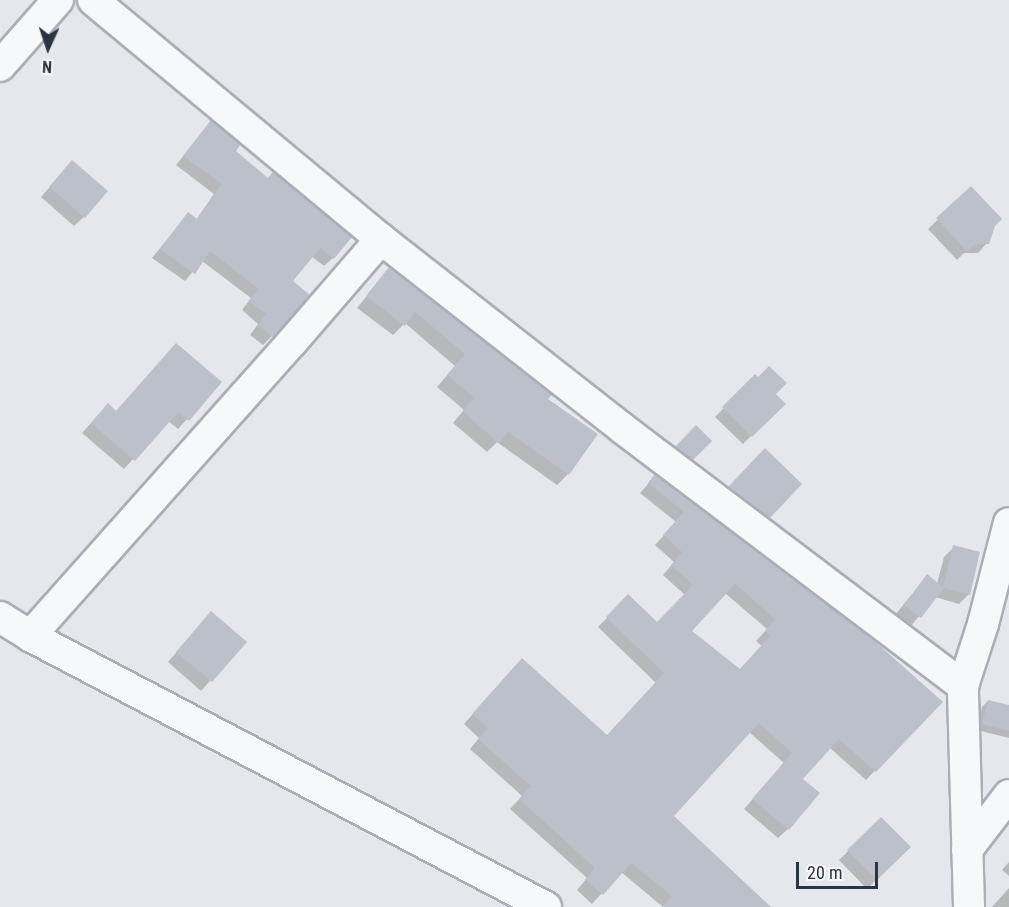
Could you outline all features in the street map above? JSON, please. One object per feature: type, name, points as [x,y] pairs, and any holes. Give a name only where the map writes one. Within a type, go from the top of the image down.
[{"type":"street","points":[[0,66],[58,0]]},
{"type":"street","points":[[93,0],[381,239],[622,428],[963,686]]},
{"type":"street","points":[[30,636],[381,239]]},
{"type":"street","points":[[969,907],[963,686],[983,624],[1009,523]]},
{"type":"street","points":[[0,617],[30,636],[546,907]]},
{"type":"street","points":[[966,850],[1009,795]]},
{"type":"building","points":[[211,120],[240,145],[236,151],[268,178],[273,172],[352,237],[334,259],[320,248],[293,281],[310,295],[273,337],[258,325],[266,314],[249,301],[259,289],[210,251],[195,274],[160,249],[188,212],[197,219],[222,184],[183,156]]},
{"type":"building","points":[[72,160],[108,191],[85,218],[49,187]]},
{"type":"building","points":[[971,186],[1002,219],[995,226],[989,244],[975,244],[967,251],[936,218]]},
{"type":"building","points":[[389,267],[552,395],[548,399],[598,434],[569,475],[508,432],[499,443],[462,411],[474,398],[447,375],[465,354],[415,312],[405,326],[366,296]]},
{"type":"building","points":[[176,343],[222,382],[189,421],[178,412],[135,461],[91,423],[108,403],[116,411]]},
{"type":"building","points":[[769,366],[787,383],[776,394],[786,404],[752,437],[722,407],[755,374],[758,377]]},
{"type":"building","points":[[696,425],[712,441],[693,460],[675,447]]},
{"type":"building","points":[[765,448],[802,484],[770,518],[728,487]]},
{"type":"building","points":[[655,474],[870,637],[943,702],[876,772],[839,739],[803,779],[820,793],[789,830],[752,799],[792,753],[759,723],[674,816],[771,907],[662,907],[672,896],[631,863],[603,895],[585,880],[595,868],[519,799],[531,786],[478,739],[488,728],[472,714],[522,658],[607,735],[664,673],[606,617],[628,594],[657,622],[693,585],[671,565],[682,552],[663,535],[684,512],[648,483]],"holes":[[[735,584],[775,619],[765,631],[770,636],[740,669],[692,631]]]},
{"type":"building","points":[[953,545],[980,552],[970,595],[944,588],[921,618],[904,605],[927,574],[943,587]]},
{"type":"building","points":[[211,611],[247,642],[212,682],[176,652]]},
{"type":"building","points":[[988,700],[1009,705],[1009,731],[982,724]]},
{"type":"building","points":[[881,817],[911,847],[877,880],[847,850]]}]
